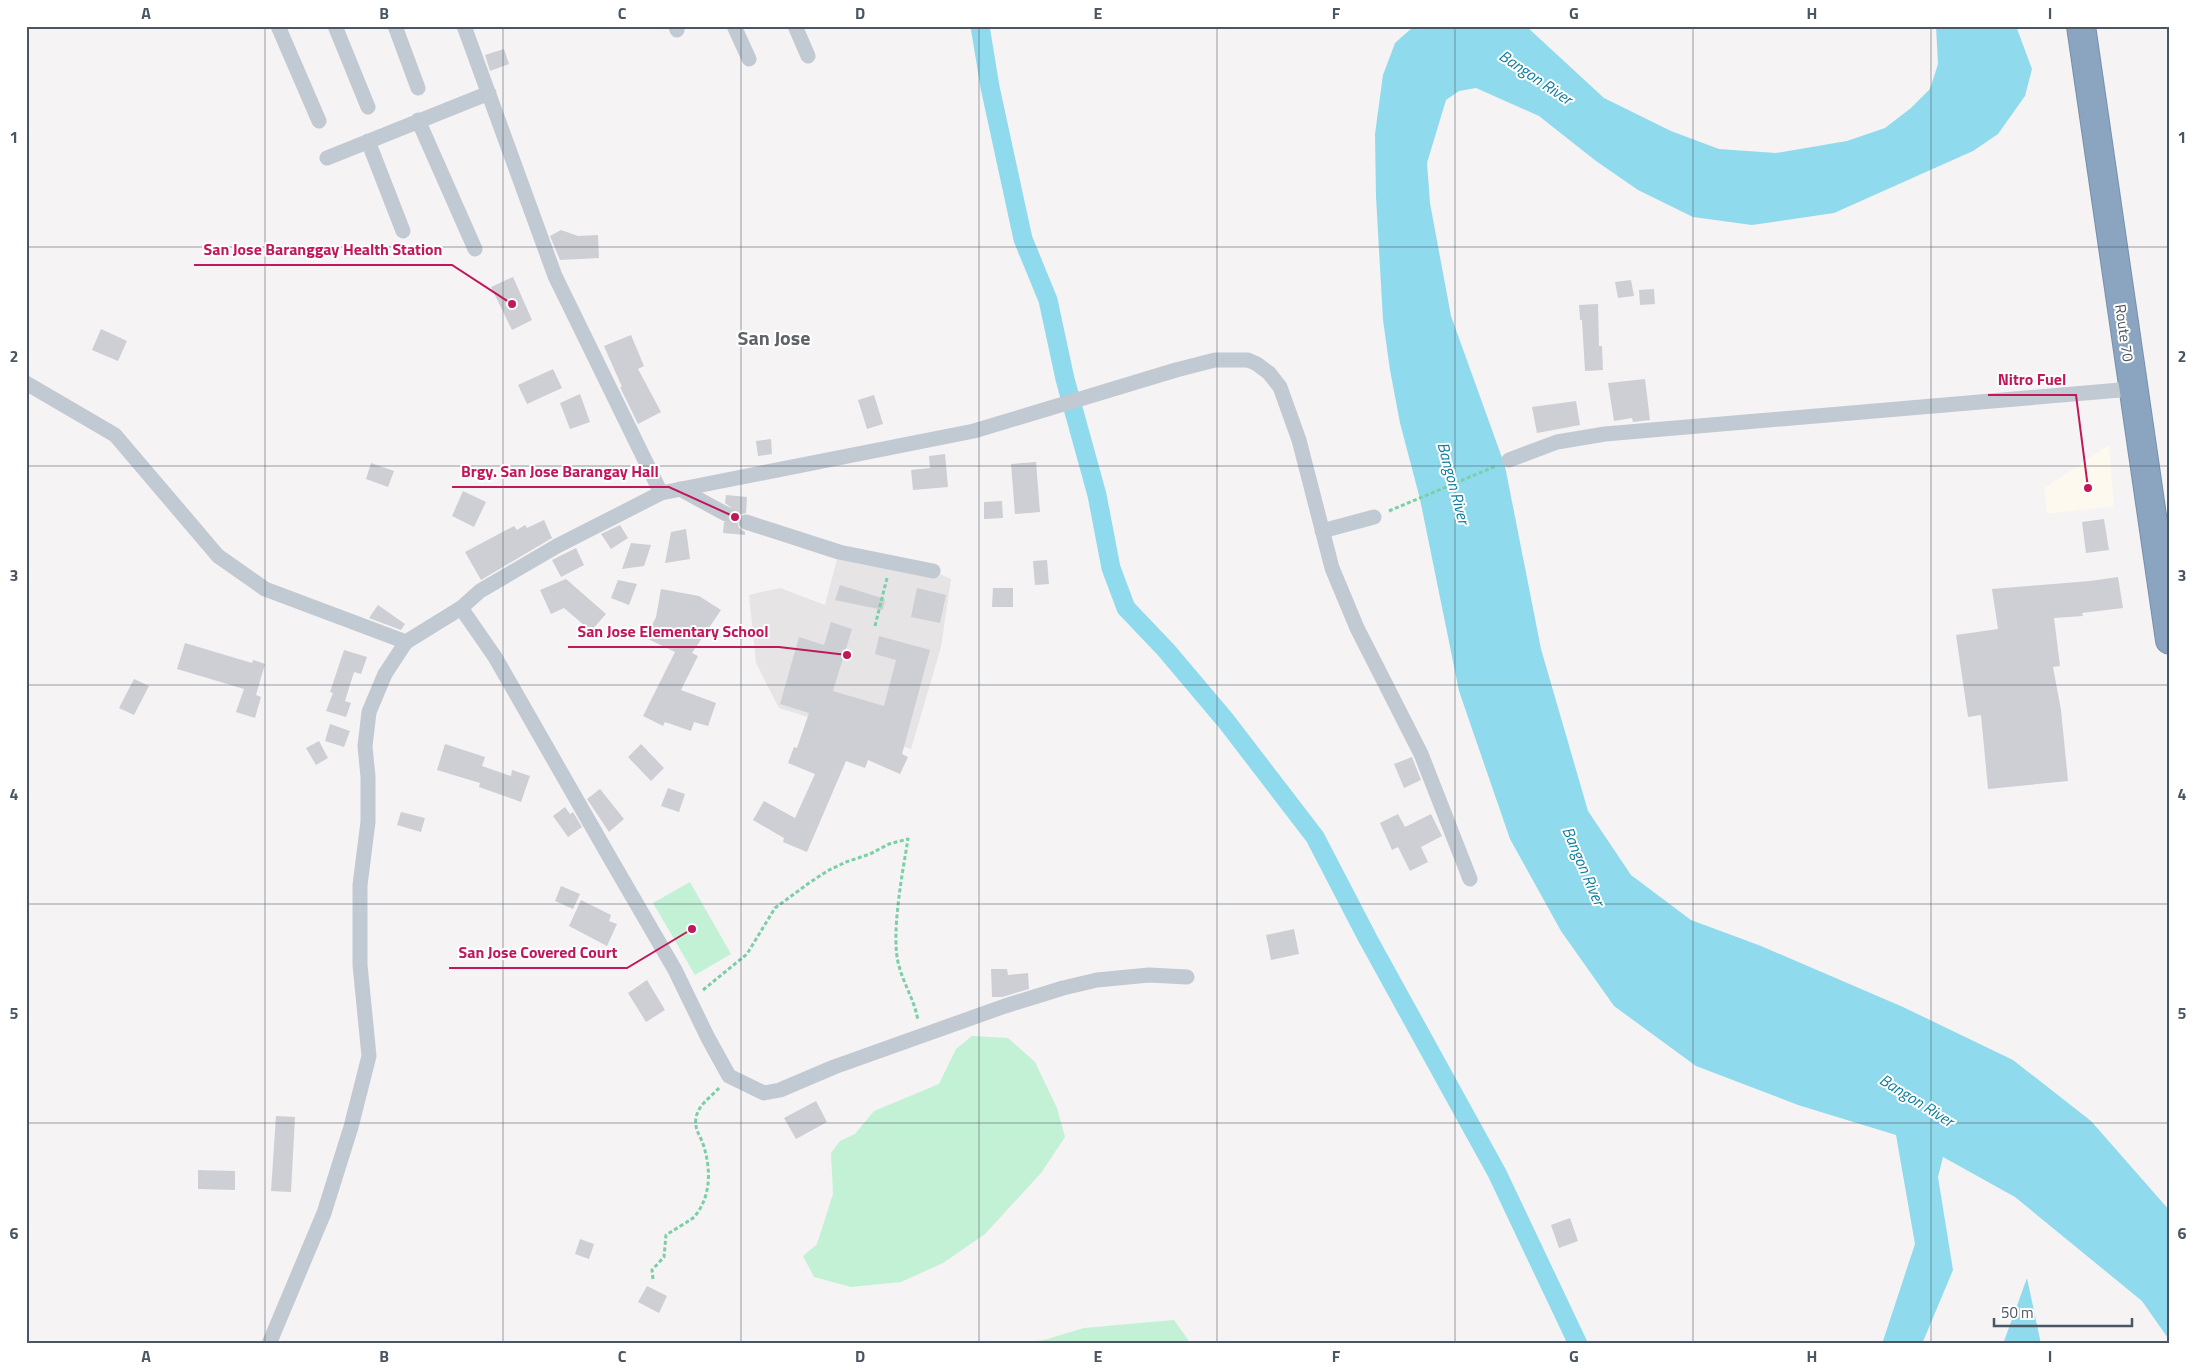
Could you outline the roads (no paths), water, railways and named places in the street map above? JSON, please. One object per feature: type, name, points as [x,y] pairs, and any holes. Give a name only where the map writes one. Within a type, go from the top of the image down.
[{"type":"highway","name":"Route 70","points":[[2080,26],[2170,640]]},
{"type":"street","points":[[278,26],[319,121]]},
{"type":"street","points":[[335,26],[368,107]]},
{"type":"street","points":[[395,26],[418,88]]},
{"type":"street","points":[[464,26],[555,276],[662,493]]},
{"type":"street","points":[[734,26],[748,59]]},
{"type":"street","points":[[795,26],[808,56]]},
{"type":"street","points":[[327,158],[489,93]]},
{"type":"street","points":[[418,120],[475,249]]},
{"type":"street","points":[[368,141],[403,231]]},
{"type":"street","points":[[269,1344],[324,1214],[351,1127],[369,1056],[360,965],[360,885],[368,822],[368,777],[365,746],[369,712],[384,674],[406,642],[461,608],[480,590],[504,575],[662,493],[974,431],[1216,360],[1248,360],[1257,364],[1269,373],[1280,388],[1290,414],[1332,568],[1357,628],[1421,754],[1470,879]]},
{"type":"street","points":[[26,383],[115,435],[218,556],[265,589],[406,642]]},
{"type":"street","points":[[1509,460],[1557,442],[1605,434],[2132,389]]},
{"type":"street","points":[[680,489],[724,513]]},
{"type":"street","points":[[1322,532],[1374,517]]},
{"type":"street","points":[[746,522],[839,552],[932,571]]},
{"type":"street","points":[[461,608],[495,657],[670,962],[729,1076],[764,1093],[780,1090],[921,1036],[1005,1006],[1063,988],[1097,980],[1149,976],[1187,977]]},
{"type":"water","name":"Bangon River","points":[[1414,26],[1526,26],[1604,98],[1671,131],[1719,149],[1776,153],[1847,141],[1885,128],[1911,108],[1930,89],[1938,64],[1936,26],[2016,26],[2032,69],[2025,96],[1998,134],[1973,151],[1834,213],[1752,225],[1693,217],[1638,190],[1596,161],[1539,116],[1476,88],[1459,91],[1446,100],[1427,163],[1430,203],[1451,316],[1505,466],[1541,649],[1588,811],[1631,875],[1691,920],[1761,946],[1903,1007],[2013,1060],[2091,1121],[2170,1211],[2170,1341],[2142,1301],[2015,1197],[1943,1157],[1938,1177],[1953,1270],[1922,1344],[1882,1344],[1915,1244],[1896,1135],[1798,1105],[1696,1066],[1614,1006],[1561,931],[1510,839],[1459,691],[1420,499],[1400,423],[1390,370],[1383,320],[1376,197],[1375,134],[1383,75],[1395,43]]},
{"type":"water","points":[[2027,1278],[2041,1344],[2003,1344]]},
{"type":"waterway","points":[[980,26],[990,87],[1023,239],[1048,300],[1065,379],[1097,495],[1111,568],[1126,608],[1166,650],[1226,721],[1315,837],[1368,939],[1497,1173],[1578,1344]]},
{"type":"tunnel","points":[[724,513],[746,522]]},
{"type":"place","name":"San Jose Baranggay Health Station","points":[[512,304]]},
{"type":"place","name":"Nitro Fuel","points":[[2088,488]]},
{"type":"place","name":"Brgy. San Jose Barangay Hall","points":[[735,517]]},
{"type":"place","name":"San Jose Elementary School","points":[[847,655]]},
{"type":"place","name":"San Jose Covered Court","points":[[692,929]]},
{"type":"district","name":"San Jose","points":[[774,338]]}]
